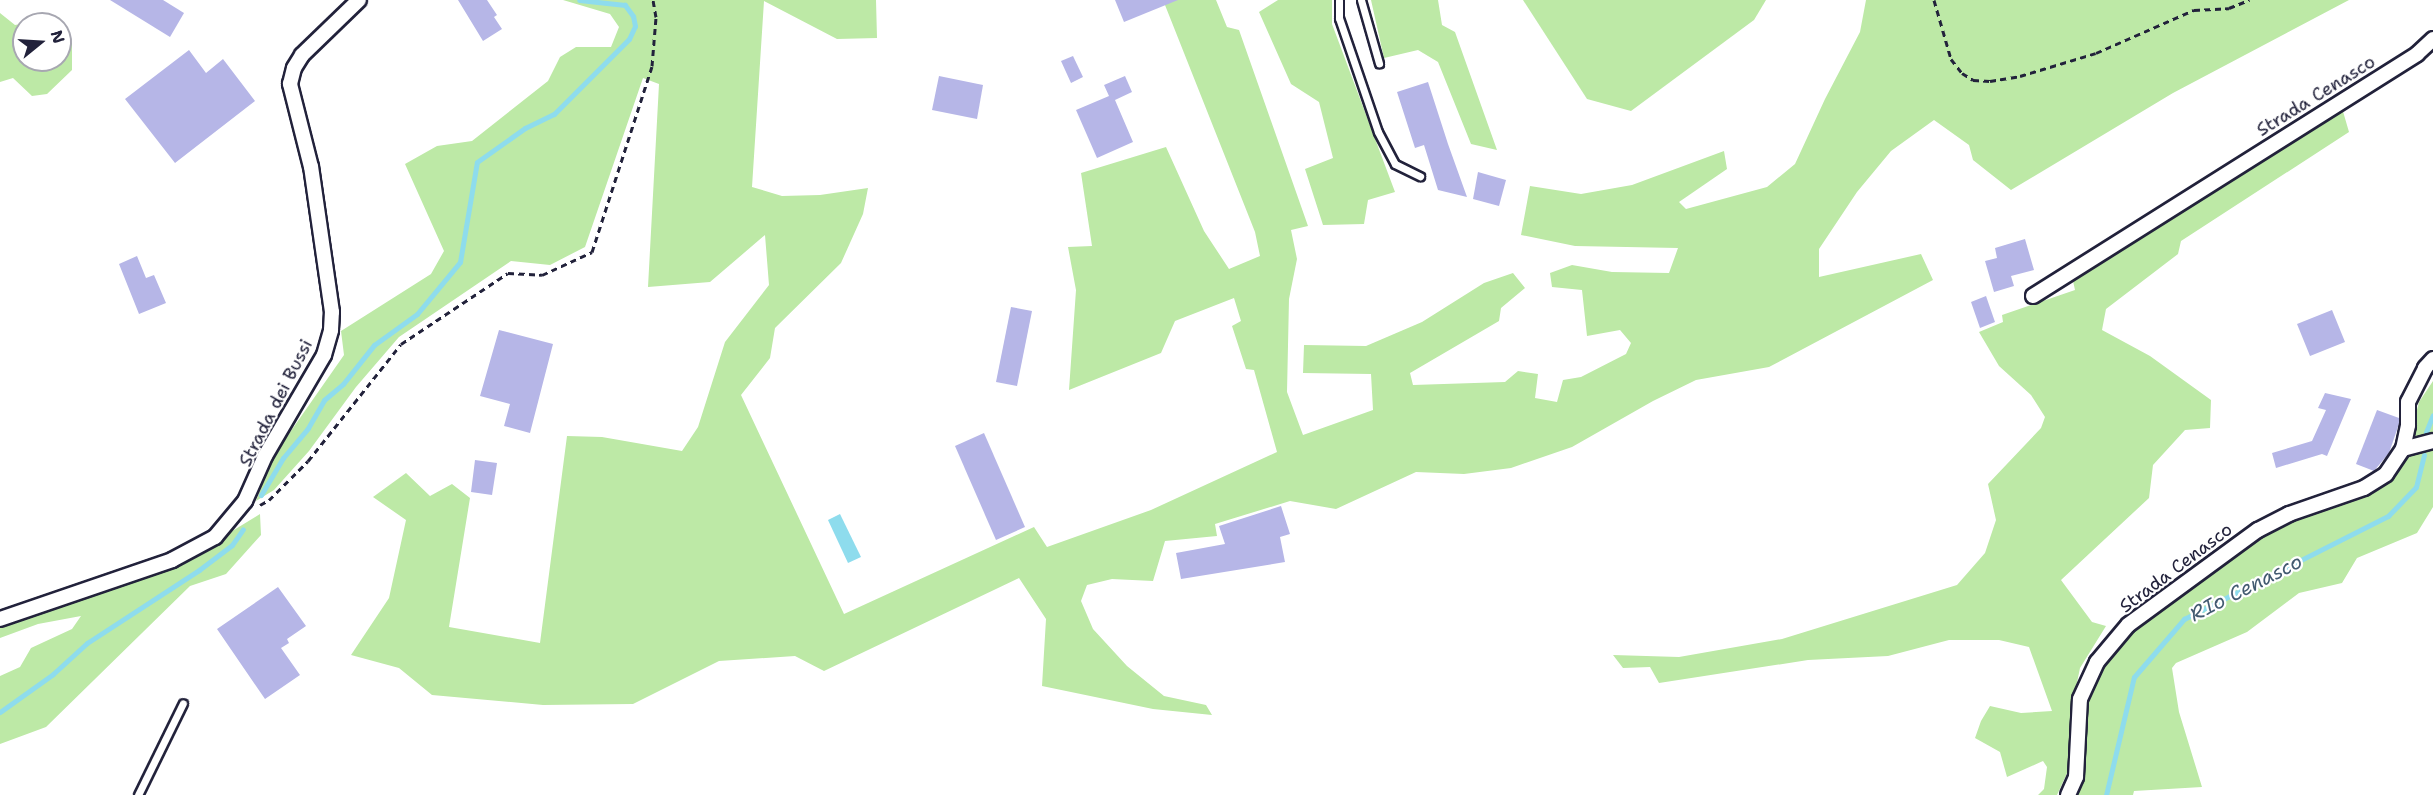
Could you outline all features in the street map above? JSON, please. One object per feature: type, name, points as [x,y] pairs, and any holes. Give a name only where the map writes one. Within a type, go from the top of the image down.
[{"type":"street","name":"Strada dei Bussi","points":[[0,619],[172,560],[215,537],[245,501],[265,456],[324,355],[331,330],[329,291],[311,167],[290,84],[294,68],[302,55],[359,0]]},
{"type":"street","name":"Strada Cenasco","points":[[2033,296],[2417,54],[2433,39]]},
{"type":"street","name":"Strada Cenasco","points":[[2068,795],[2076,777],[2078,765],[2080,699],[2097,662],[2128,625],[2258,530],[2289,514],[2364,488],[2386,474],[2403,449],[2408,425],[2408,402],[2424,368],[2433,359]]},
{"type":"street","points":[[2403,449],[2433,441]]},
{"type":"lane","points":[[1339,0],[1339,18],[1378,132],[1395,164],[1420,176]]},
{"type":"lane","points":[[1361,0],[1379,63]]},
{"type":"lane","points":[[138,795],[183,703]]},
{"type":"path","points":[[259,506],[269,500],[308,461],[401,344],[440,315],[508,273],[542,275],[592,252],[652,66],[656,17],[652,0]]},
{"type":"path","points":[[1934,0],[1951,59],[1962,73],[1973,80],[1990,81],[2020,76],[2096,53],[2194,10],[2229,8],[2249,0]]},
{"type":"green space","points":[[563,0],[876,0],[877,38],[837,39],[764,1],[752,187],[782,196],[820,195],[868,188],[863,214],[841,263],[775,328],[770,358],[741,395],[844,614],[1034,527],[1047,547],[1151,510],[1277,452],[1254,370],[1246,369],[1232,326],[1241,321],[1234,298],[1175,321],[1161,353],[1069,390],[1076,290],[1068,247],[1092,246],[1081,173],[1166,147],[1204,231],[1229,269],[1260,256],[1255,232],[1163,0],[1216,0],[1227,27],[1239,30],[1308,226],[1291,230],[1297,259],[1289,299],[1287,392],[1303,435],[1373,410],[1371,374],[1303,373],[1304,345],[1366,346],[1422,322],[1484,283],[1513,273],[1525,288],[1501,308],[1499,321],[1410,373],[1413,385],[1505,382],[1518,371],[1538,374],[1535,398],[1557,402],[1563,380],[1581,377],[1626,354],[1631,343],[1620,330],[1587,336],[1582,290],[1552,287],[1550,273],[1572,265],[1612,272],[1669,273],[1678,248],[1575,246],[1521,235],[1530,186],[1581,194],[1632,185],[1724,151],[1727,169],[1679,202],[1686,209],[1767,187],[1795,164],[1825,99],[1860,32],[1866,0],[2349,0],[2173,93],[2011,190],[1973,160],[1969,145],[1934,120],[1891,151],[1857,192],[1819,249],[1819,277],[1921,254],[1933,280],[1769,367],[1696,380],[1653,401],[1572,447],[1511,468],[1464,474],[1416,472],[1336,509],[1290,501],[1215,524],[1217,536],[1165,541],[1153,581],[1112,579],[1087,585],[1081,601],[1093,629],[1127,666],[1164,696],[1206,705],[1212,715],[1153,709],[1042,686],[1046,619],[1019,578],[824,671],[795,656],[719,661],[633,704],[543,705],[432,695],[399,668],[351,655],[389,598],[406,520],[373,497],[406,473],[430,496],[452,484],[470,498],[449,627],[540,643],[567,436],[602,437],[682,451],[698,427],[725,342],[769,285],[765,235],[710,282],[648,287],[659,84],[643,78],[585,247],[550,265],[511,261],[399,337],[356,387],[309,451],[274,490],[256,501],[272,458],[344,355],[341,331],[431,274],[444,251],[405,164],[437,146],[472,141],[548,81],[560,57],[576,47],[611,47],[619,27],[610,14]]},
{"type":"green space","points":[[1278,0],[1332,0],[1332,24],[1395,192],[1368,200],[1364,224],[1323,225],[1305,169],[1333,158],[1319,102],[1291,84],[1259,12]]},
{"type":"green space","points":[[1371,0],[1438,0],[1442,25],[1455,32],[1497,150],[1471,144],[1438,62],[1418,50],[1384,58]]},
{"type":"green space","points":[[1523,0],[1766,0],[1754,20],[1631,111],[1587,99]]},
{"type":"green space","points":[[0,13],[12,23],[12,72],[70,72],[47,94],[32,96],[13,78],[0,82]]},
{"type":"green space","points":[[2342,108],[2349,132],[2181,241],[2178,254],[2106,309],[2102,330],[2150,356],[2211,400],[2210,428],[2185,430],[2153,465],[2149,498],[2061,580],[2092,622],[2106,626],[2080,668],[2073,702],[2068,771],[2057,795],[2038,795],[2044,789],[2047,767],[2043,761],[2007,777],[2000,752],[1975,738],[1990,706],[2021,713],[2052,711],[2029,647],[1999,640],[1949,640],[1888,656],[1808,660],[1659,683],[1650,667],[1623,668],[1613,655],[1679,657],[1782,639],[1957,585],[1985,553],[1996,520],[1988,484],[2041,428],[2045,417],[2031,395],[1999,366],[1979,332],[2003,322],[2002,315],[2075,290],[2073,281]]},
{"type":"green space","points":[[2433,381],[2433,507],[2417,533],[2357,558],[2342,583],[2299,593],[2247,632],[2176,663],[2172,668],[2179,712],[2202,787],[2134,791],[2133,795],[2077,795],[2086,761],[2084,725],[2087,701],[2103,665],[2130,631],[2234,556],[2259,534],[2387,483],[2405,457],[2419,402]]},
{"type":"green space","points":[[260,514],[261,535],[226,574],[190,586],[46,727],[0,744],[0,676],[20,667],[31,648],[72,629],[81,616],[38,624],[0,638],[0,625],[211,544]]},
{"type":"water","points":[[840,514],[861,557],[848,563],[828,520]]},
{"type":"building","points":[[110,0],[163,0],[184,13],[170,37]]},
{"type":"building","points":[[458,0],[487,0],[497,15],[494,17],[502,29],[483,41]]},
{"type":"building","points":[[1115,0],[1178,0],[1124,22]]},
{"type":"building","points":[[189,50],[206,73],[223,59],[255,101],[175,163],[125,99]]},
{"type":"building","points":[[1073,56],[1083,77],[1071,83],[1061,61]]},
{"type":"building","points":[[939,76],[983,85],[977,119],[932,110]]},
{"type":"building","points":[[1125,76],[1132,92],[1115,100],[1133,142],[1097,158],[1076,110],[1109,96],[1104,85]]},
{"type":"building","points":[[1428,82],[1467,197],[1438,190],[1424,145],[1415,148],[1397,92]]},
{"type":"building","points":[[1478,172],[1506,180],[1499,206],[1473,199]]},
{"type":"building","points":[[2025,239],[2034,270],[2011,276],[2014,286],[1994,292],[1985,261],[1997,258],[1995,248]]},
{"type":"building","points":[[137,256],[146,278],[154,275],[166,303],[139,314],[119,264]]},
{"type":"building","points":[[1986,296],[1995,322],[1980,328],[1971,302]]},
{"type":"building","points":[[1011,307],[1032,311],[1017,386],[996,382]]},
{"type":"building","points":[[2332,310],[2345,342],[2310,356],[2297,324]]},
{"type":"building","points":[[499,330],[553,344],[530,433],[504,426],[510,404],[480,396]]},
{"type":"building","points":[[2325,393],[2351,399],[2327,456],[2322,454],[2276,468],[2272,453],[2312,441],[2326,410],[2318,408]]},
{"type":"building","points":[[2377,410],[2399,418],[2399,424],[2389,453],[2374,471],[2356,464]]},
{"type":"building","points":[[984,433],[1025,527],[996,540],[955,446]]},
{"type":"building","points":[[475,460],[497,463],[492,495],[471,492]]},
{"type":"building","points":[[1281,506],[1290,534],[1280,537],[1285,562],[1181,579],[1176,553],[1225,544],[1219,526]]},
{"type":"building","points":[[278,587],[306,626],[287,639],[289,643],[281,648],[300,675],[265,699],[217,629]]},
{"type":"waterway","points":[[261,495],[283,458],[308,428],[324,400],[343,384],[374,345],[417,314],[460,262],[477,162],[525,128],[554,114],[629,39],[635,26],[633,16],[625,5],[579,0]]},
{"type":"waterway","name":"RIo Cenasco","points":[[2426,432],[2433,415]]},
{"type":"waterway","name":"RIo Cenasco","points":[[2106,795],[2134,677],[2184,619],[2388,516],[2416,487],[2424,455]]},
{"type":"waterway","points":[[0,712],[53,674],[87,643],[199,570],[232,545],[243,529]]}]
